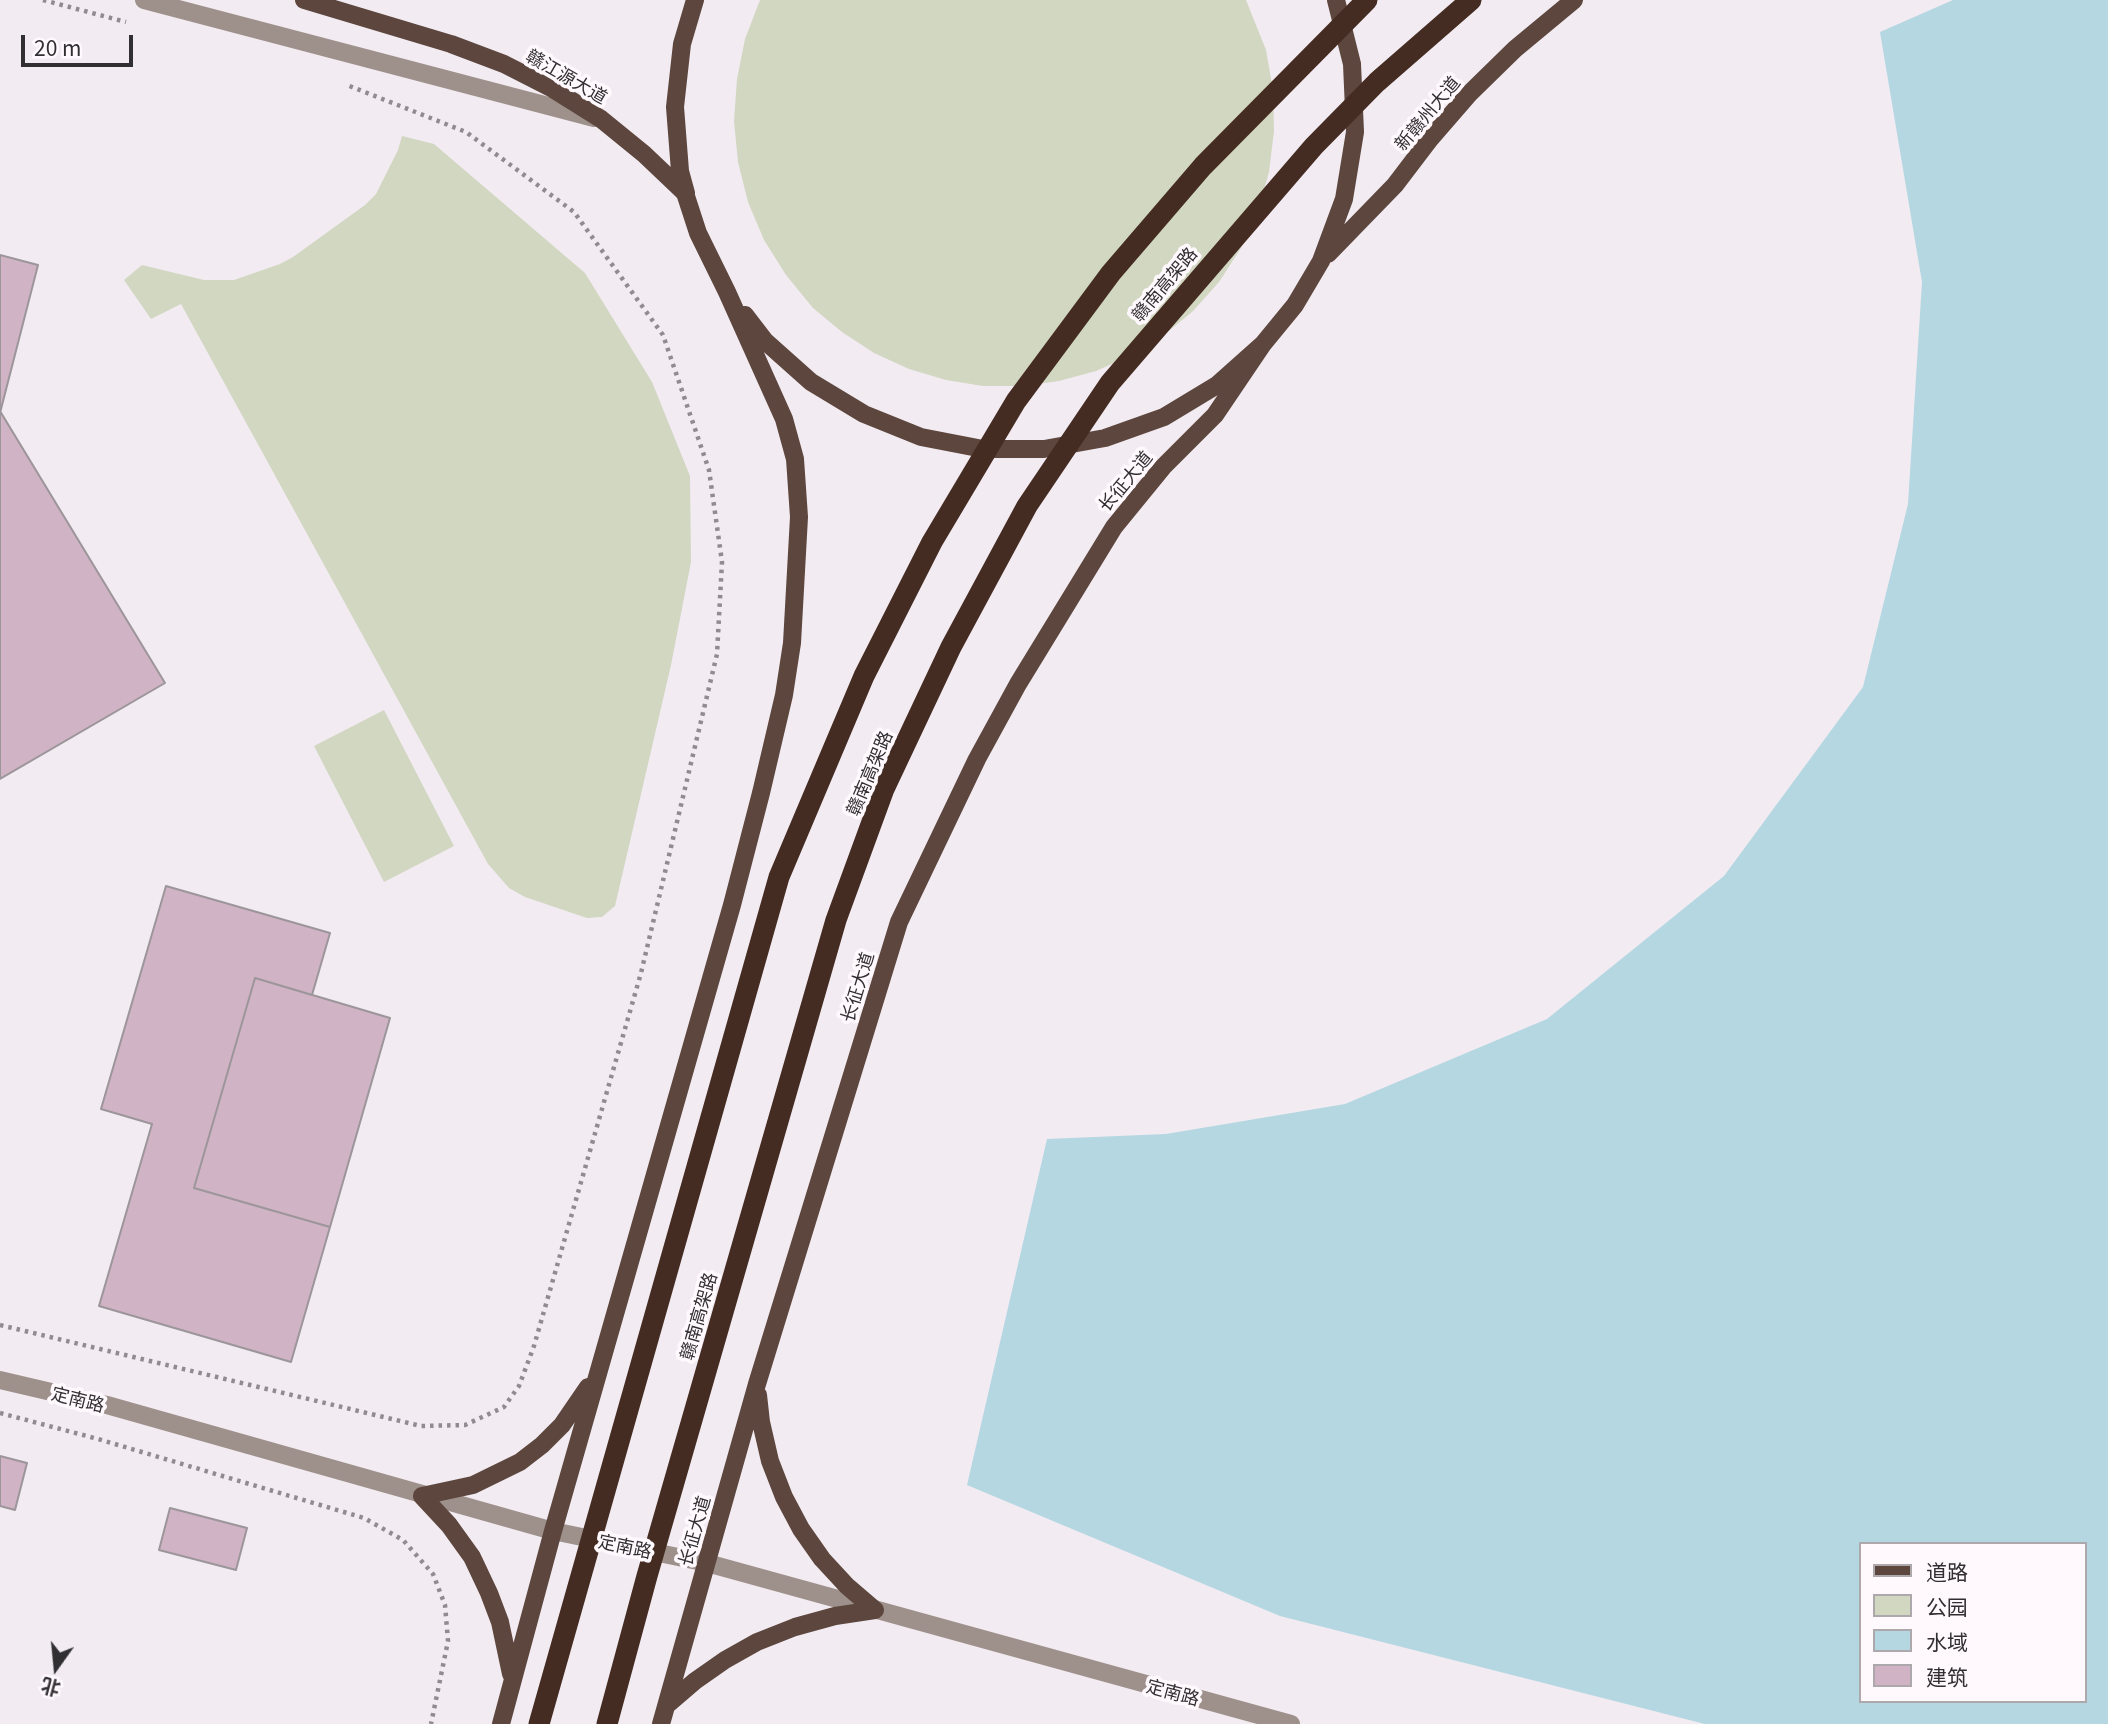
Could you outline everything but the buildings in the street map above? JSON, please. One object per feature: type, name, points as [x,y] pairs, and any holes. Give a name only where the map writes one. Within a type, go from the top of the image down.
[{"type":"highway","points":[[539,1724],[779,877],[864,676],[932,542],[1016,401],[1111,274],[1203,166],[1367,0]]},
{"type":"highway","name":"赣南高架路","points":[[607,1724],[836,920],[884,789],[951,647],[1027,506],[1110,383],[1314,146],[1377,82],[1471,0]]},
{"type":"main road","name":"赣江源大道","points":[[304,0],[451,44],[503,64],[553,89],[601,119],[644,154],[685,193],[698,233],[727,292]]},
{"type":"main road","points":[[695,0],[682,44],[675,107],[680,171],[698,233]]},
{"type":"main road","points":[[727,292],[765,341],[811,382],[864,414],[921,437],[983,449],[1044,449],[1105,438],[1164,417],[1217,385],[1263,344],[1295,305],[1321,261],[1344,199],[1355,132],[1352,64],[1336,0]]},
{"type":"main road","name":"新赣州大道","points":[[1321,261],[1395,186],[1430,139],[1469,94],[1516,49],[1574,0]]},
{"type":"main road","points":[[501,1724],[603,1352],[741,868],[784,695],[792,643],[799,517],[795,459],[784,419],[727,292]]},
{"type":"main road","name":"长征大道","points":[[661,1724],[757,1384],[899,922],[977,759],[1018,684],[1114,527],[1163,467],[1215,415],[1263,344]]},
{"type":"main road","points":[[422,1496],[448,1492],[485,1480],[520,1462],[542,1445],[562,1425],[579,1402],[593,1378],[603,1352]]},
{"type":"main road","points":[[757,1384],[761,1422],[770,1461],[801,1530],[822,1559],[847,1586],[875,1610]]},
{"type":"main road","points":[[422,1496],[449,1525],[471,1557],[489,1592],[502,1632],[512,1683]]},
{"type":"main road","points":[[667,1705],[715,1667],[757,1642],[795,1627],[835,1616],[875,1610]]},
{"type":"street","points":[[144,0],[601,119]]},
{"type":"street","name":"定南路","points":[[0,1380],[107,1405],[553,1531],[707,1563],[1291,1724]]},
{"type":"path","points":[[43,0],[132,23]]},
{"type":"path","points":[[0,1325],[421,1426],[466,1425],[504,1407],[519,1386],[534,1346],[641,973],[717,654],[722,562],[709,470],[701,446],[663,335],[574,212],[466,132],[340,83]]},
{"type":"path","points":[[0,1413],[98,1438],[364,1518],[403,1540],[433,1574],[445,1605],[448,1642],[431,1724]]},
{"type":"green space","points":[[760,0],[1246,0],[1266,50],[1273,90],[1274,131],[1269,172],[1258,211],[1241,248],[1219,282],[1193,311],[1164,335],[1132,355],[1096,371],[1059,381],[1022,386],[983,386],[946,380],[909,369],[874,353],[813,308],[786,275],[764,240],[748,202],[738,162],[734,121],[737,79],[745,39]]},
{"type":"green space","points":[[402,136],[434,144],[585,273],[652,382],[690,476],[691,562],[671,665],[615,906],[602,917],[587,918],[525,897],[509,888],[488,864],[181,304],[151,319],[124,280],[142,265],[204,280],[234,280],[280,264],[365,205],[376,194]]},
{"type":"green space","points":[[384,710],[454,846],[384,882],[314,746]]},
{"type":"water","points":[[1953,0],[2108,0],[2108,1724],[1705,1724],[1280,1616],[967,1485],[1047,1139],[1166,1134],[1345,1104],[1547,1019],[1724,876],[1863,687],[1908,504],[1922,282],[1880,32]]}]
